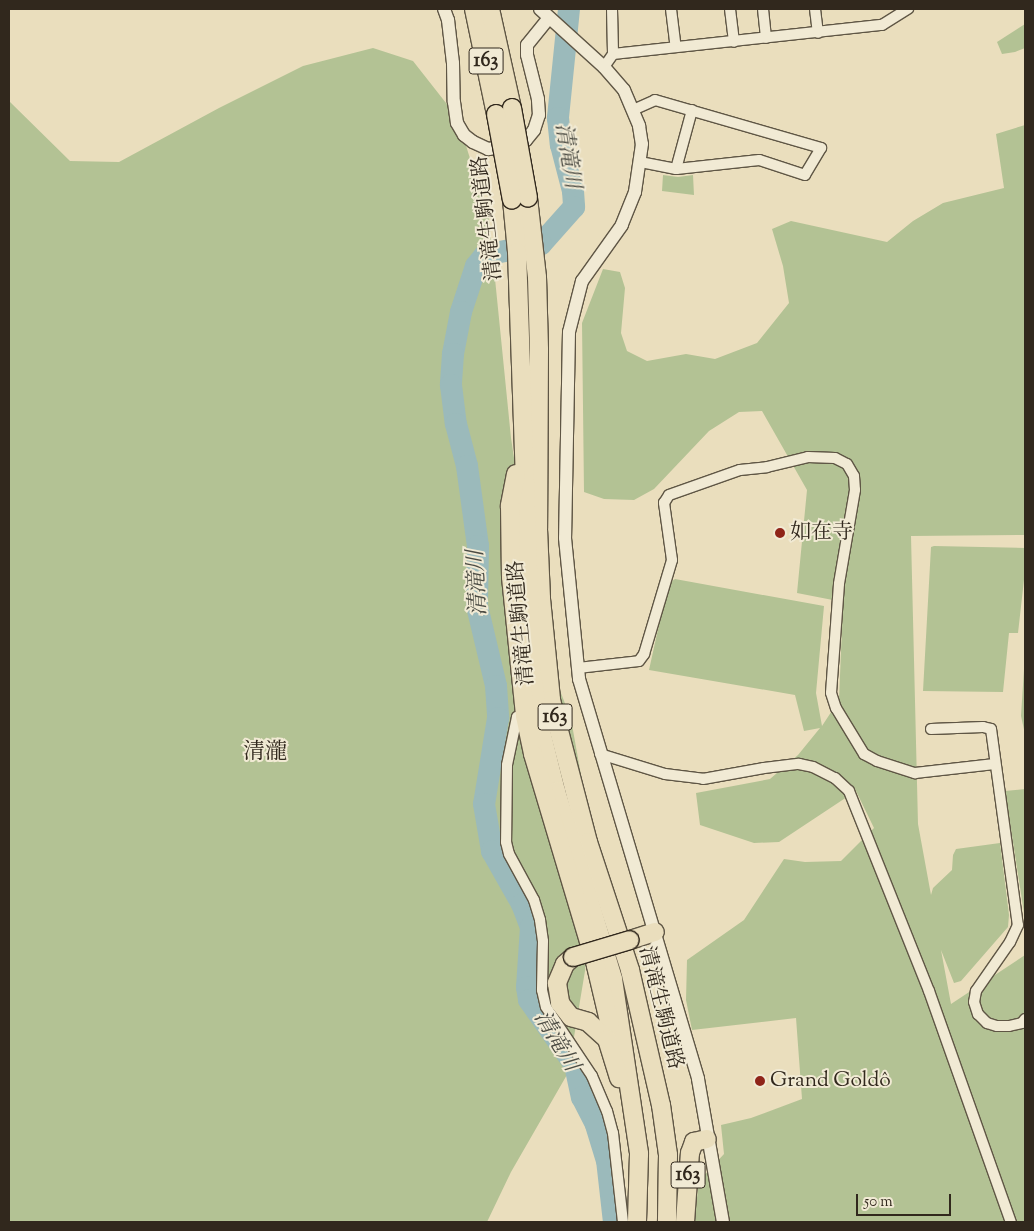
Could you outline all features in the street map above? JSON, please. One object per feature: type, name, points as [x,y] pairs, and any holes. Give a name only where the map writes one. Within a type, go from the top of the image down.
[{"type":"highway","points":[[462,9],[472,41],[491,82]]},
{"type":"highway","name":"清滝生駒道路","points":[[474,9],[491,82],[504,111]]},
{"type":"highway","name":"清滝生駒道路","points":[[491,14],[504,111],[537,277],[539,341],[538,529],[542,599],[552,700],[588,842],[630,970],[661,1105],[668,1155],[667,1222]]},
{"type":"highway","name":"清滝生駒道路","points":[[520,199],[517,252],[522,438],[532,674],[541,731],[556,791],[613,979],[639,1154],[637,1216]]},
{"type":"highway","points":[[522,438],[510,506],[511,577],[525,716],[533,754],[596,966],[603,997],[619,1078],[637,1216]]},
{"type":"highway","points":[[619,1078],[607,1039],[588,1022],[571,1017],[564,1011],[557,993],[560,973],[573,957],[655,932]]},
{"type":"highway","points":[[588,1022],[600,1012],[603,997]]},
{"type":"highway","name":"163","points":[[685,1222],[690,1153],[694,1142],[707,1138]]},
{"type":"street","points":[[444,9],[448,20],[452,54],[457,123],[464,135],[473,142],[488,148],[512,146],[526,140],[534,130],[539,115],[538,99],[527,55],[527,45],[548,17],[604,67],[624,90],[633,110],[642,144],[635,192],[622,225],[582,281],[569,332],[564,538],[578,668],[600,754],[698,1079],[723,1222]]},
{"type":"street","points":[[604,67],[614,54],[612,9]]},
{"type":"street","points":[[671,9],[676,47]]},
{"type":"street","points":[[730,9],[734,42]]},
{"type":"street","points":[[763,9],[766,38]]},
{"type":"street","points":[[815,9],[818,33]]},
{"type":"street","points":[[614,54],[882,25],[908,9]]},
{"type":"street","points":[[633,110],[655,100],[821,148],[805,174],[759,160],[676,169],[640,162]]},
{"type":"street","points":[[676,169],[692,110]]},
{"type":"street","points":[[578,668],[639,661],[644,654],[672,560],[664,503],[668,495],[740,470],[768,467],[808,458],[835,458],[846,464],[854,476],[855,490],[839,584],[831,693],[836,708],[864,754],[876,761],[915,772],[994,764]]},
{"type":"street","points":[[525,716],[517,717],[507,766],[506,842],[509,854],[534,900],[540,920],[543,941],[542,990],[546,1007],[592,1076],[608,1111],[613,1133],[623,1222]]},
{"type":"street","points":[[931,729],[983,727],[991,729],[994,764],[1018,925],[1010,942],[976,991],[974,1002],[978,1014],[987,1022],[997,1026],[1022,1023],[1025,1019]]},
{"type":"street","points":[[600,754],[665,774],[703,780],[764,768],[799,764],[813,767],[835,778],[849,791],[929,991],[1011,1222]]},
{"type":"green space","points":[[1025,24],[1025,48],[1002,54],[997,42]]},
{"type":"green space","points":[[373,48],[413,61],[457,117],[489,219],[511,438],[542,644],[571,719],[597,865],[585,971],[568,1073],[511,1172],[487,1222],[9,1222],[9,101],[70,161],[119,162],[219,108],[303,66]]},
{"type":"green space","points":[[1025,125],[1025,535],[911,536],[918,824],[931,895],[933,888],[952,870],[953,855],[956,849],[1000,843],[1009,915],[1008,927],[961,981],[954,983],[941,950],[951,1004],[1025,955],[1025,1222],[694,1222],[699,1181],[724,1154],[721,1125],[751,1118],[802,1099],[796,1018],[692,1030],[686,1000],[687,960],[744,920],[784,859],[805,862],[841,861],[874,828],[856,791],[779,842],[754,843],[700,825],[696,793],[770,779],[798,755],[820,728],[804,731],[795,695],[649,670],[668,584],[675,579],[824,606],[816,693],[822,726],[839,700],[843,602],[797,593],[807,490],[762,411],[739,412],[709,431],[654,489],[634,500],[604,499],[584,492],[582,323],[603,269],[620,272],[625,288],[621,333],[627,351],[647,361],[686,354],[715,359],[757,343],[789,303],[783,266],[772,229],[791,221],[887,242],[913,221],[943,203],[1004,188],[996,134]]},
{"type":"green space","points":[[663,175],[678,177],[693,175],[694,195],[662,191]]},
{"type":"green space","points":[[931,547],[1025,548],[1025,571],[1018,633],[1009,633],[1003,692],[923,691]]},
{"type":"green space","points":[[1025,654],[1025,734],[1021,716]]},
{"type":"green space","points":[[1025,789],[1025,919],[1005,791]]},
{"type":"waterway","name":"清滝川","points":[[569,9],[558,118],[561,145],[573,191],[574,207],[541,244],[485,255],[476,266],[461,312],[453,354],[451,385],[456,424],[467,466],[478,546],[477,606],[496,686],[498,718],[484,804],[492,851],[522,904],[531,927],[527,987],[529,1000],[575,1065],[582,1097],[596,1125],[607,1160],[614,1222]]},
{"type":"place","name":"如在寺","points":[[780,533]]},
{"type":"place","name":"Grand Goldô","points":[[760,1081]]},
{"type":"district","name":"清瀧","points":[[265,754]]}]
